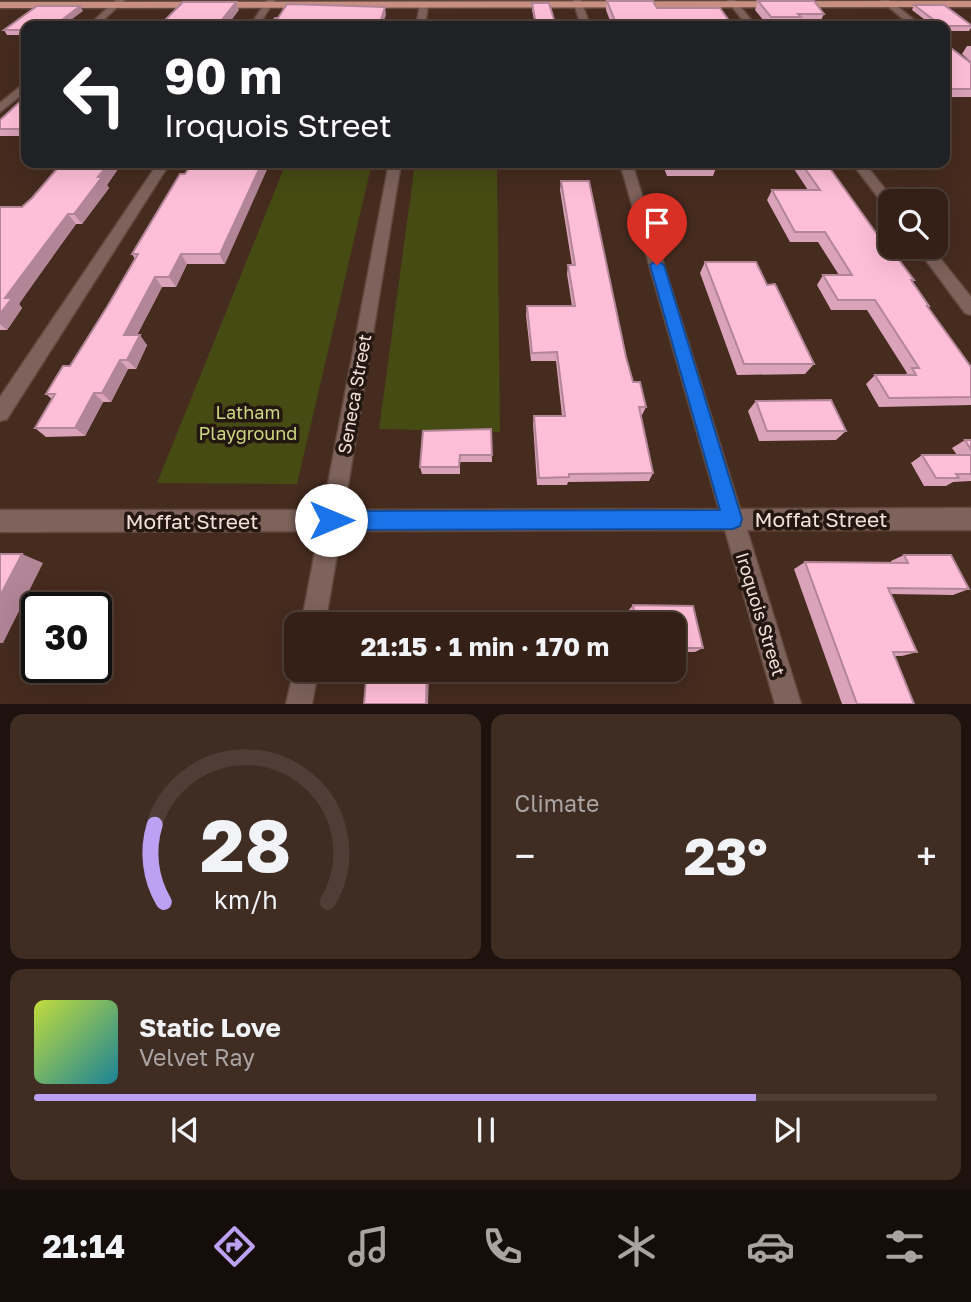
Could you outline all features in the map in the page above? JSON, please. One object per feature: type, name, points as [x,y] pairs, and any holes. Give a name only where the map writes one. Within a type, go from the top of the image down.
[{"type":"main road","points":[[0,5],[118,2],[424,5],[578,2],[971,4]]},
{"type":"street","points":[[97,21],[118,2]]},
{"type":"street","points":[[257,21],[270,2]]},
{"type":"street","points":[[578,2],[584,21]]},
{"type":"street","points":[[733,2],[748,21]]},
{"type":"street","points":[[887,2],[912,21]]},
{"type":"street","points":[[421,21],[424,5]]},
{"type":"street","points":[[0,109],[21,90]]},
{"type":"street","points":[[0,413],[161,168]]},
{"type":"street","name":"Seneca Street","points":[[315,612],[394,168]]},
{"type":"street","name":"Iroquois Street","points":[[628,168],[788,704]]},
{"type":"street","points":[[862,168],[878,189]]},
{"type":"street","points":[[932,259],[971,309]]},
{"type":"street","name":"Moffat Street","points":[[0,522],[971,519]]},
{"type":"street","points":[[299,704],[303,682]]},
{"type":"green space","name":"Latham Playground","points":[[284,168],[371,168],[297,484],[157,483]]},
{"type":"green space","points":[[414,168],[497,168],[500,432],[379,429]]},
{"type":"building","points":[[607,1],[653,1],[657,8],[720,8],[729,21],[615,21]]},
{"type":"building","points":[[758,1],[814,1],[824,14],[771,17]]},
{"type":"building","points":[[183,2],[236,2],[221,21],[164,21]]},
{"type":"building","points":[[532,3],[549,3],[554,21],[535,21]]},
{"type":"building","points":[[287,4],[385,7],[381,21],[273,21]]},
{"type":"building","points":[[914,5],[944,5],[971,26],[950,26],[950,21],[935,21]]},
{"type":"building","points":[[37,6],[80,6],[60,21],[21,21],[21,30],[4,30]]},
{"type":"building","points":[[950,47],[971,63],[971,89],[951,89]]},
{"type":"building","points":[[21,101],[20,129],[0,129],[0,120]]},
{"type":"building","points":[[58,168],[105,168],[98,177],[102,177],[74,214],[68,214],[5,298],[12,298],[0,314],[0,207],[22,207]]},
{"type":"building","points":[[189,168],[260,168],[220,254],[181,254],[169,277],[155,277],[124,335],[140,335],[127,360],[120,360],[102,393],[94,393],[75,428],[35,428],[55,394],[46,394],[63,366],[70,366],[138,254],[132,254],[180,174],[185,174]]},
{"type":"building","points":[[805,168],[830,168],[878,236],[878,259],[898,259],[914,280],[911,280],[927,306],[971,367],[971,397],[889,398],[875,375],[916,375],[912,368],[919,368],[875,300],[838,300],[823,275],[852,275],[825,232],[795,232],[772,190],[820,190]]},
{"type":"building","points":[[561,181],[589,181],[626,357],[633,382],[640,382],[646,407],[639,407],[653,473],[569,474],[569,477],[539,478],[534,416],[565,416],[557,352],[532,353],[527,306],[575,306],[568,265],[575,265]]},
{"type":"building","points":[[705,262],[756,262],[767,285],[775,284],[814,364],[744,364]]},
{"type":"building","points":[[831,400],[846,431],[767,431],[756,401]]},
{"type":"building","points":[[491,429],[492,455],[460,455],[459,467],[420,467],[423,431]]},
{"type":"building","points":[[922,455],[971,455],[971,474],[956,474],[959,478],[936,478]]},
{"type":"building","points":[[0,554],[22,554],[0,596]]},
{"type":"building","points":[[904,555],[951,555],[969,589],[888,588],[917,652],[893,652],[914,704],[857,704],[805,562],[908,563]]},
{"type":"building","points":[[633,605],[693,606],[703,648],[686,648],[686,612],[634,612]]},
{"type":"building","points":[[366,682],[427,682],[426,704],[364,704]]},
{"type":"route","points":[[331,520],[733,519],[657,265]]}]
